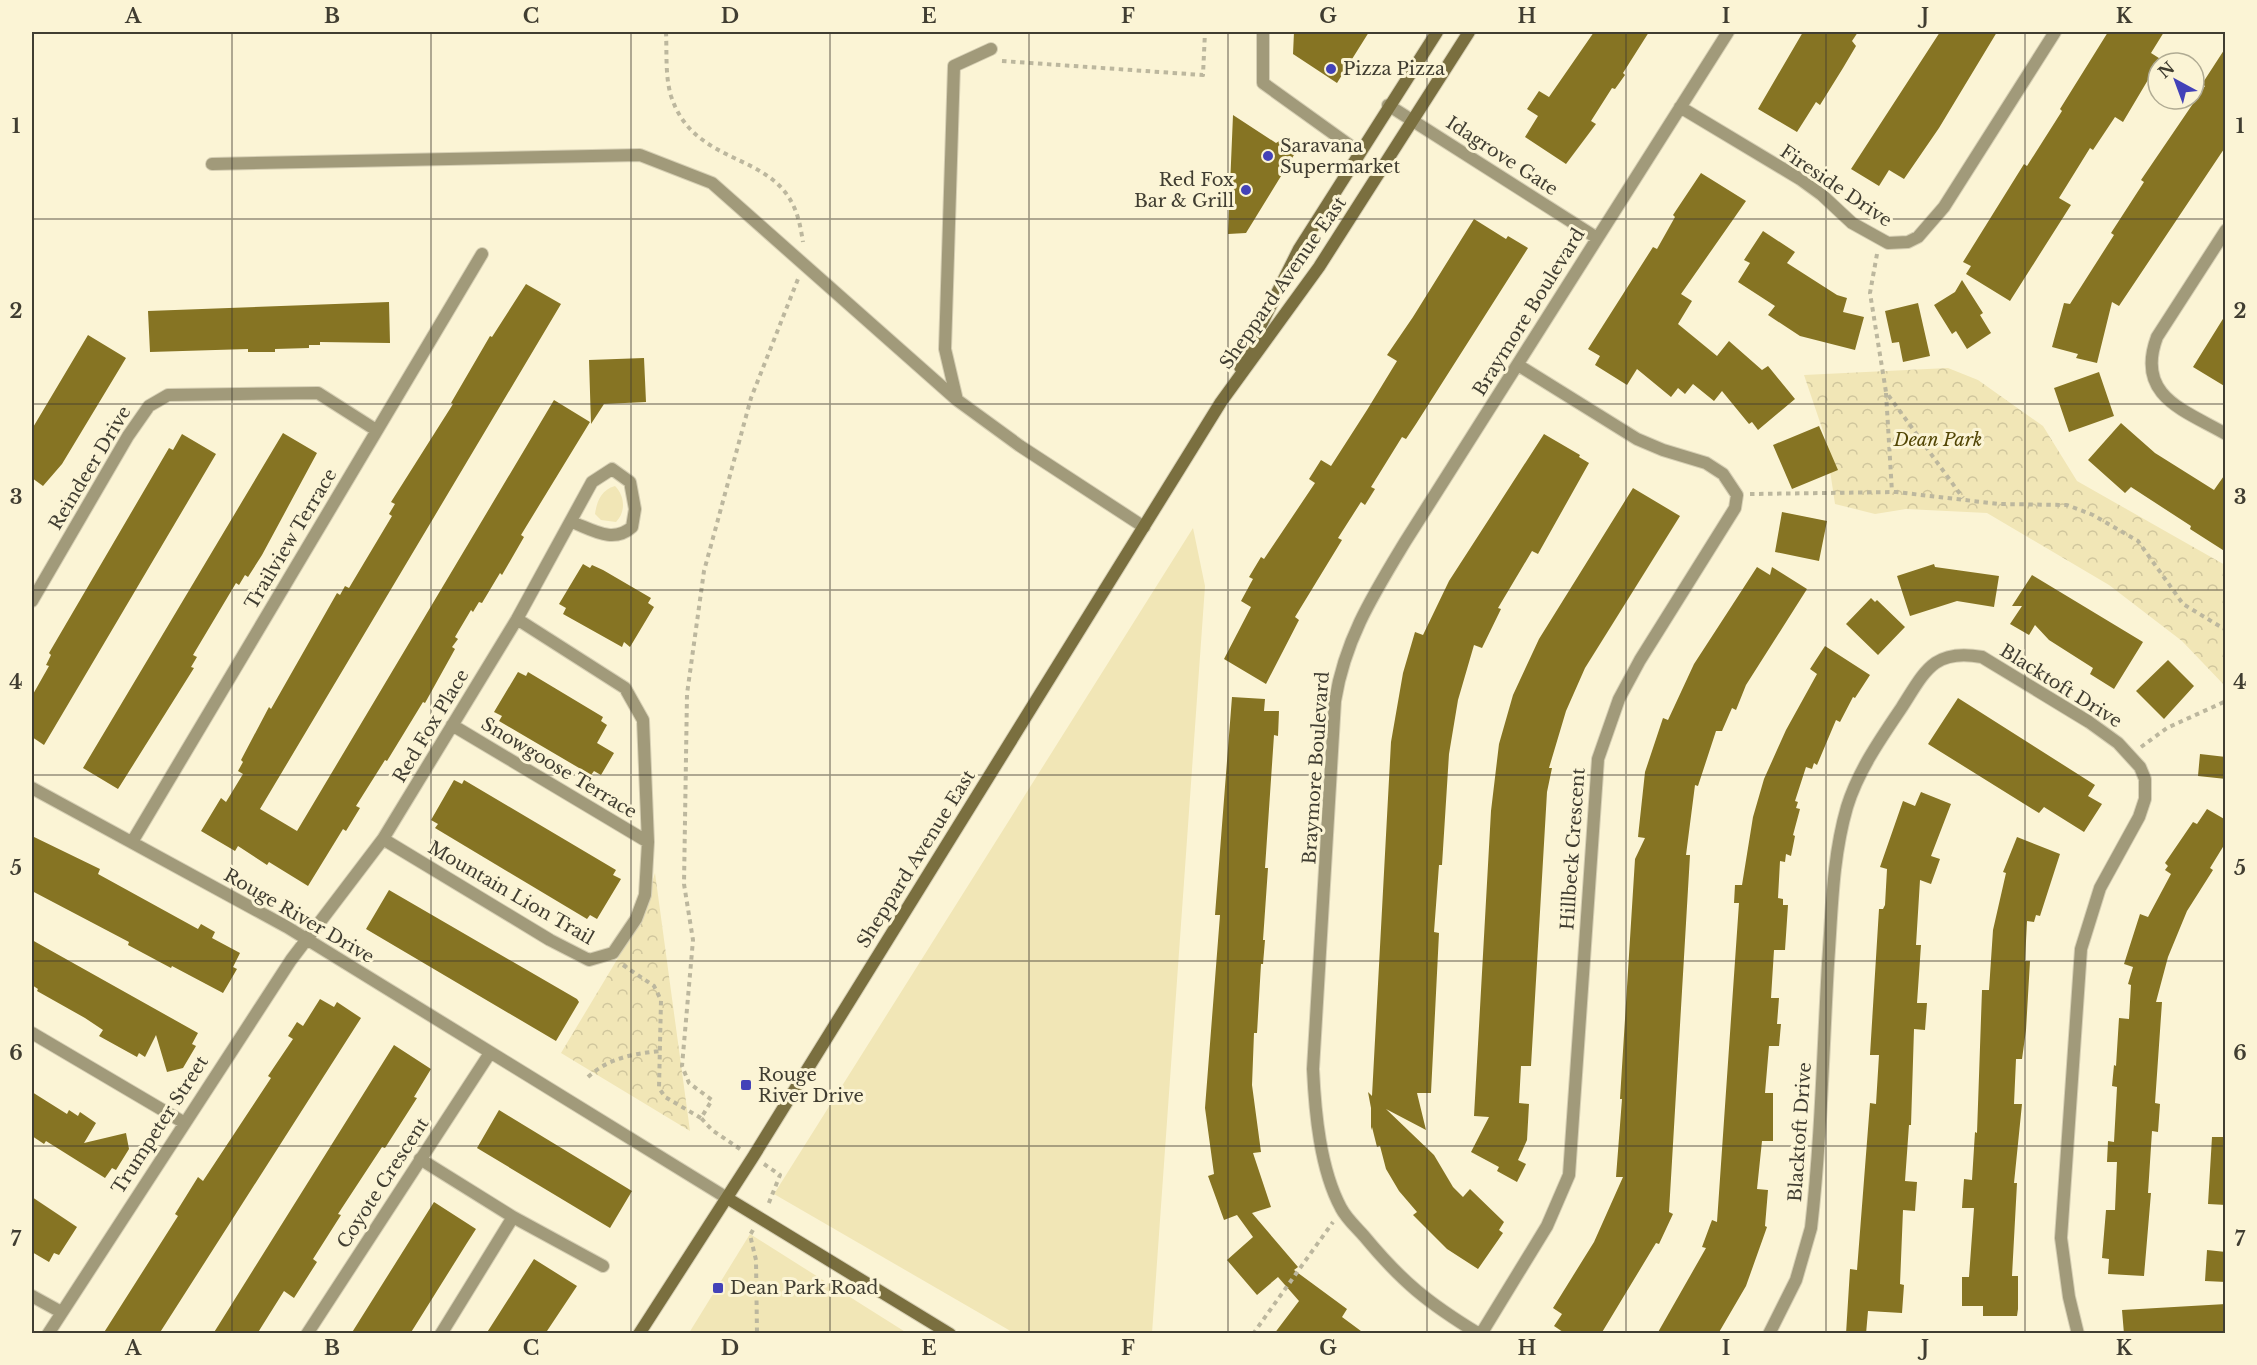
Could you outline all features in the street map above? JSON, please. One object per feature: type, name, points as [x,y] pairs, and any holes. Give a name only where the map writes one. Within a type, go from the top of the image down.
[{"type":"main road","name":"Sheppard Avenue East","points":[[1221,402],[1299,249],[1388,105],[1437,32]]},
{"type":"main road","name":"Sheppard Avenue East","points":[[639,1334],[727,1198],[1221,402],[1319,267],[1469,32]]},
{"type":"main road","points":[[727,1198],[950,1334]]},
{"type":"street","points":[[1263,32],[1263,83],[1359,152]]},
{"type":"street","name":"Braymore Boulevard","points":[[1480,1334],[1443,1312],[1410,1287],[1394,1272],[1341,1210],[1332,1189],[1316,1120],[1313,1069],[1335,701],[1341,667],[1373,595],[1728,32]]},
{"type":"street","name":"Fireside Drive","points":[[1680,107],[1800,179],[1822,195],[1851,223],[1888,243],[1908,242],[1924,232],[1944,207],[2055,32]]},
{"type":"street","points":[[957,400],[945,348],[954,66],[991,49]]},
{"type":"street","name":"Idagrove Gate","points":[[1388,105],[1596,238]]},
{"type":"street","points":[[212,164],[640,154],[712,183],[957,400],[1020,446],[1144,527]]},
{"type":"street","points":[[2226,230],[2157,337],[2151,353],[2151,370],[2154,384],[2161,394],[2226,434]]},
{"type":"street","name":"Trailview Terrace","points":[[132,842],[482,254]]},
{"type":"street","points":[[1518,365],[1637,439],[1663,450],[1706,463],[1723,474],[1737,495]]},
{"type":"street","name":"Reindeer Drive","points":[[32,601],[128,436],[149,406],[168,395],[318,393],[376,430]]},
{"type":"street","name":"Red Fox Place","points":[[306,939],[383,839],[517,619],[592,482],[600,474],[612,469],[630,482],[635,509],[632,527],[622,536],[606,536],[572,522]]},
{"type":"street","name":"Hillbeck Crescent","points":[[1480,1334],[1547,1226],[1569,1175],[1598,759],[1619,699],[1658,630],[1735,508],[1737,495]]},
{"type":"street","name":"Mountain Lion Trail","points":[[383,839],[589,960],[613,953],[636,919],[645,895],[648,842],[643,720],[625,688],[517,619]]},
{"type":"street","name":"Blacktoft Drive","points":[[1769,1334],[1796,1280],[1811,1228],[1832,882],[1848,806],[1860,776],[1874,751],[1929,668],[1947,655],[1962,653],[1982,657],[2089,722],[2131,755],[2145,779],[2142,809],[2094,904],[2081,949],[2061,1238],[2069,1297],[2078,1334]]},
{"type":"street","name":"Snowgoose Terrace","points":[[452,725],[648,842]]},
{"type":"street","name":"Rouge River Drive","points":[[32,788],[306,939],[727,1198]]},
{"type":"street","name":"Trumpeter Street","points":[[48,1334],[183,1122],[306,939]]},
{"type":"street","points":[[32,1034],[183,1122]]},
{"type":"street","name":"Coyote Crescent","points":[[307,1334],[490,1053]]},
{"type":"street","points":[[420,1159],[513,1217],[603,1266]]},
{"type":"street","points":[[441,1334],[513,1217]]},
{"type":"street","points":[[32,1296],[62,1312]]},
{"type":"path","points":[[666,32],[671,95],[680,116],[707,146],[773,179],[793,205],[800,223],[803,244],[802,262],[796,286],[751,398],[714,526],[704,571],[687,694],[684,884],[693,940],[682,1066],[689,1083],[712,1100],[701,1118]]},
{"type":"path","points":[[970,59],[1203,75],[1205,32]]},
{"type":"path","points":[[1881,239],[1870,287],[1886,392],[1892,492]]},
{"type":"path","points":[[1886,392],[1964,499]]},
{"type":"path","points":[[1737,495],[1892,492],[1999,504],[2060,504],[2093,515],[2138,541],[2180,600],[2194,612],[2226,630]]},
{"type":"path","points":[[2131,755],[2167,728],[2226,701]]},
{"type":"path","points":[[608,955],[654,986],[661,1000],[659,1088],[665,1097],[701,1118],[712,1130]]},
{"type":"path","points":[[588,1077],[604,1062],[635,1053],[660,1051]]},
{"type":"path","points":[[772,1198],[774,1185],[780,1175]]},
{"type":"path","points":[[1253,1334],[1341,1210]]},
{"type":"path","points":[[750,1235],[756,1260],[757,1334]]},
{"type":"green space","name":"Dean Park","points":[[1948,368],[1978,380],[2043,426],[2077,481],[2225,565],[2225,686],[2182,641],[2109,585],[1987,513],[1906,509],[1875,514],[1835,504],[1825,437],[1804,375]]},
{"type":"green space","points":[[615,486],[621,494],[623,509],[621,514],[616,522],[601,520],[595,514],[599,500],[606,490]]},
{"type":"green space","points":[[1193,528],[1205,586],[1152,1333],[1014,1333],[774,1194]]},
{"type":"green space","points":[[655,873],[690,1131],[561,1053],[639,923]]},
{"type":"green space","points":[[750,1234],[907,1333],[689,1333]]},
{"type":"building","name":"Pizza Pizza","points":[[1294,32],[1369,32],[1337,83],[1293,54]]},
{"type":"building","points":[[1594,32],[1649,32],[1623,73],[1625,75],[1615,89],[1612,88],[1591,121],[1596,124],[1566,164],[1525,137],[1538,116],[1527,109],[1539,91],[1549,97]]},
{"type":"building","points":[[1803,32],[1858,32],[1852,41],[1856,46],[1843,68],[1820,105],[1816,102],[1797,132],[1758,109]]},
{"type":"building","points":[[1940,32],[1997,32],[1939,128],[1904,179],[1889,170],[1879,186],[1851,169]]},
{"type":"building","points":[[2108,32],[2164,32],[2152,51],[2146,51],[2146,83],[2123,122],[2115,117],[2093,150],[2090,148],[2059,198],[2071,205],[2010,301],[1966,274],[1971,266],[1963,262],[2024,164],[2027,166],[2062,111],[2060,109]]},
{"type":"building","points":[[2226,47],[2226,146],[2119,306],[2112,302],[2097,363],[2076,358],[2078,354],[2052,347],[2064,303],[2070,304],[2114,235],[2111,233],[2144,182],[2141,180],[2188,111],[2206,111],[2206,78]]},
{"type":"building","points":[[1233,115],[1276,143],[1281,140],[1297,150],[1246,233],[1228,234]]},
{"type":"building","points":[[1701,173],[1746,201],[1681,294],[1692,301],[1678,324],[1717,356],[1729,341],[1762,370],[1768,366],[1795,399],[1758,430],[1752,422],[1749,424],[1722,391],[1714,401],[1693,384],[1685,394],[1678,388],[1671,397],[1637,369],[1627,385],[1595,365],[1600,356],[1588,349],[1653,247],[1657,249],[1675,217],[1673,215]]},
{"type":"building","points":[[1474,219],[1506,239],[1508,236],[1528,248],[1406,439],[1402,437],[1371,487],[1375,489],[1365,505],[1361,502],[1338,538],[1342,540],[1295,617],[1299,620],[1266,684],[1224,659],[1251,607],[1241,601],[1253,579],[1249,577],[1261,557],[1264,559],[1315,483],[1309,479],[1321,460],[1331,466],[1367,410],[1397,361],[1387,355]]},
{"type":"building","points":[[1763,231],[1795,252],[1787,263],[1837,295],[1847,298],[1843,312],[1864,317],[1855,350],[1800,336],[1768,315],[1775,306],[1738,282],[1750,263],[1744,260]]},
{"type":"building","points":[[1962,280],[1983,313],[1980,315],[1991,333],[1967,349],[1956,331],[1952,334],[1934,305],[1955,292]]},
{"type":"building","points":[[526,284],[561,304],[260,809],[297,831],[554,400],[590,422],[521,535],[524,537],[502,575],[500,573],[482,603],[479,602],[473,612],[471,610],[455,637],[458,639],[452,647],[455,649],[425,703],[423,702],[387,761],[385,760],[356,806],[360,808],[346,831],[343,829],[308,886],[269,862],[267,865],[238,846],[235,851],[201,831],[221,798],[226,802],[243,774],[238,771],[243,762],[241,760],[269,707],[271,709],[337,593],[340,595],[345,586],[349,588],[392,516],[389,514],[395,504],[391,502],[453,404],[451,403],[490,336],[492,337]]},
{"type":"building","points":[[389,302],[390,343],[320,342],[320,345],[309,345],[309,348],[275,349],[275,352],[248,352],[248,349],[150,352],[148,311]]},
{"type":"building","points":[[1918,303],[1930,356],[1903,362],[1899,342],[1892,343],[1885,311]]},
{"type":"building","points":[[2226,314],[2226,387],[2193,367]]},
{"type":"building","points":[[88,335],[126,358],[62,464],[43,486],[32,478],[32,429]]},
{"type":"building","points":[[644,358],[646,402],[604,404],[591,424],[589,360]]},
{"type":"building","points":[[2099,372],[2114,416],[2069,432],[2054,388]]},
{"type":"building","points":[[2121,423],[2155,453],[2214,490],[2226,473],[2226,552],[2131,487],[2125,493],[2088,460]]},
{"type":"building","points":[[1819,426],[1838,470],[1792,489],[1773,445]]},
{"type":"building","points":[[283,433],[317,453],[262,555],[248,577],[245,575],[239,585],[236,583],[193,655],[197,657],[191,667],[194,668],[118,789],[83,768]]},
{"type":"building","points":[[182,434],[216,454],[44,745],[32,737],[32,696],[49,666],[46,665],[51,655],[49,653],[169,448],[173,450]]},
{"type":"building","points":[[1544,434],[1580,455],[1579,457],[1589,463],[1538,554],[1532,551],[1498,608],[1501,609],[1482,648],[1474,645],[1458,700],[1449,754],[1442,865],[1439,865],[1434,932],[1439,933],[1431,1093],[1417,1093],[1426,1130],[1386,1109],[1434,1155],[1453,1187],[1463,1197],[1470,1189],[1504,1222],[1499,1230],[1503,1233],[1478,1269],[1447,1249],[1413,1215],[1417,1212],[1399,1191],[1386,1169],[1372,1127],[1371,1130],[1368,1092],[1372,1096],[1391,742],[1403,673],[1415,632],[1423,635],[1449,581]]},
{"type":"building","points":[[1633,488],[1680,516],[1585,668],[1566,711],[1549,768],[1552,768],[1547,792],[1531,1066],[1521,1066],[1519,1103],[1529,1104],[1527,1140],[1518,1160],[1526,1164],[1517,1182],[1497,1171],[1499,1167],[1471,1152],[1489,1117],[1474,1116],[1491,811],[1499,744],[1513,695],[1539,639]]},
{"type":"building","points":[[1782,512],[1827,521],[1819,561],[1775,552]]},
{"type":"building","points":[[583,564],[590,568],[592,565],[603,570],[651,598],[648,603],[654,607],[630,647],[624,642],[622,647],[563,614],[566,608],[559,604]]},
{"type":"building","points":[[1934,564],[1935,567],[1999,576],[1994,607],[1957,601],[1910,616],[1897,576]]},
{"type":"building","points":[[1757,567],[1770,575],[1772,567],[1807,589],[1746,685],[1736,710],[1732,708],[1722,731],[1716,731],[1698,786],[1695,785],[1686,855],[1690,855],[1669,1212],[1673,1214],[1659,1244],[1656,1243],[1601,1334],[1566,1334],[1554,1326],[1562,1314],[1553,1308],[1594,1242],[1623,1177],[1616,1177],[1622,1099],[1620,1099],[1635,859],[1645,838],[1638,837],[1645,772],[1663,718],[1668,720],[1694,664]]},
{"type":"building","points":[[2032,575],[2143,642],[2114,689],[2090,674],[2093,668],[2049,640],[2035,625],[2029,635],[2010,624],[2022,606],[2012,606]]},
{"type":"building","points":[[1871,598],[1875,602],[1877,600],[1905,627],[1878,655],[1846,624]]},
{"type":"building","points":[[1825,646],[1870,675],[1855,698],[1853,697],[1840,722],[1836,720],[1817,765],[1814,763],[1812,769],[1806,767],[1795,801],[1798,802],[1796,808],[1800,809],[1793,835],[1795,836],[1791,856],[1786,854],[1785,862],[1780,861],[1778,898],[1783,899],[1783,905],[1788,905],[1785,950],[1774,950],[1771,998],[1779,998],[1777,1024],[1781,1024],[1779,1046],[1769,1046],[1765,1093],[1773,1093],[1773,1141],[1762,1141],[1757,1189],[1768,1190],[1765,1226],[1767,1227],[1746,1286],[1718,1334],[1657,1334],[1706,1248],[1702,1247],[1712,1220],[1717,1222],[1739,903],[1734,903],[1735,885],[1742,885],[1753,817],[1764,779],[1786,730],[1817,674],[1810,669]]},
{"type":"building","points":[[2168,660],[2194,686],[2164,719],[2136,691]]},
{"type":"building","points":[[518,672],[526,676],[528,672],[603,717],[601,721],[607,725],[597,743],[614,753],[601,775],[594,771],[591,775],[499,721],[502,716],[494,712]]},
{"type":"building","points":[[1232,697],[1265,699],[1264,711],[1279,711],[1278,736],[1274,735],[1265,868],[1268,868],[1263,940],[1265,940],[1263,964],[1261,964],[1257,1033],[1254,1033],[1252,1085],[1261,1152],[1253,1153],[1271,1207],[1252,1213],[1298,1267],[1294,1270],[1347,1309],[1342,1317],[1365,1334],[1274,1334],[1299,1301],[1278,1277],[1257,1295],[1227,1260],[1253,1237],[1237,1215],[1224,1220],[1208,1176],[1214,1174],[1205,1108],[1220,915],[1215,915]]},
{"type":"building","points":[[1958,698],[2095,785],[2088,796],[2102,804],[2084,832],[2044,807],[2039,813],[1928,744]]},
{"type":"building","points":[[2200,754],[2226,757],[2226,779],[2198,776]]},
{"type":"building","points":[[454,780],[462,784],[464,780],[616,870],[613,875],[621,879],[597,919],[590,915],[587,919],[435,828],[438,824],[431,820]]},
{"type":"building","points":[[1921,792],[1951,804],[1931,856],[1940,859],[1931,884],[1920,880],[1916,945],[1921,945],[1917,1003],[1927,1003],[1925,1030],[1914,1029],[1911,1125],[1909,1125],[1905,1181],[1917,1182],[1915,1211],[1903,1210],[1900,1284],[1904,1285],[1902,1313],[1868,1311],[1866,1334],[1846,1334],[1850,1269],[1857,1270],[1870,1103],[1876,1104],[1879,1055],[1870,1055],[1879,909],[1883,909],[1885,905],[1887,869],[1880,867],[1903,801],[1915,806]]},
{"type":"building","points":[[2207,809],[2226,820],[2226,842],[2210,868],[2213,870],[2187,911],[2168,957],[2156,1002],[2162,1002],[2155,1103],[2160,1104],[2158,1132],[2152,1131],[2148,1193],[2151,1193],[2144,1276],[2108,1274],[2109,1259],[2102,1258],[2106,1210],[2115,1210],[2117,1162],[2107,1162],[2108,1141],[2114,1142],[2117,1087],[2112,1086],[2114,1065],[2116,1066],[2119,1018],[2129,1019],[2131,985],[2128,984],[2133,967],[2124,964],[2140,914],[2148,917],[2171,874],[2165,870],[2168,866],[2165,863],[2193,822],[2197,824]]},
{"type":"building","points":[[32,836],[100,869],[98,874],[198,929],[201,924],[215,932],[212,938],[240,953],[233,967],[237,969],[223,993],[172,966],[171,968],[128,945],[129,942],[32,891]]},
{"type":"building","points":[[2017,837],[2060,854],[2040,916],[2036,915],[2034,922],[2027,921],[2025,961],[2030,961],[2026,1030],[2022,1059],[2016,1059],[2014,1104],[2022,1104],[2014,1183],[2017,1183],[2012,1276],[2018,1276],[2017,1316],[1983,1316],[1983,1306],[1962,1306],[1962,1277],[1969,1277],[1974,1208],[1962,1208],[1964,1179],[1972,1180],[1975,1132],[1977,1133],[1982,990],[1989,990],[1993,930],[2006,873],[2003,872]]},
{"type":"building","points":[[389,890],[577,999],[579,1002],[556,1041],[366,929]]},
{"type":"building","points":[[32,940],[198,1033],[192,1044],[196,1046],[183,1068],[167,1072],[156,1035],[145,1057],[139,1053],[137,1057],[99,1036],[103,1030],[85,1018],[37,991],[38,989],[32,985]]},
{"type":"building","points":[[320,999],[334,1007],[337,1002],[361,1018],[159,1334],[103,1334],[178,1216],[175,1214],[198,1177],[203,1181],[271,1078],[268,1076],[293,1039],[288,1036],[297,1022],[303,1026]]},
{"type":"building","points":[[394,1045],[431,1069],[414,1097],[417,1098],[385,1148],[382,1147],[338,1214],[341,1215],[313,1259],[317,1262],[294,1298],[284,1291],[257,1334],[213,1334]]},
{"type":"building","points":[[32,1092],[67,1114],[69,1110],[78,1116],[80,1112],[96,1123],[84,1143],[126,1133],[129,1149],[116,1170],[112,1168],[105,1178],[46,1141],[44,1144],[32,1136]]},
{"type":"building","points":[[499,1110],[632,1191],[610,1228],[477,1148]]},
{"type":"building","points":[[2212,1137],[2226,1137],[2226,1205],[2208,1204]]},
{"type":"building","points":[[32,1197],[77,1227],[59,1255],[54,1253],[49,1262],[32,1252]]},
{"type":"building","points":[[434,1202],[476,1229],[410,1334],[351,1334]]},
{"type":"building","points":[[2207,1250],[2226,1252],[2226,1282],[2205,1281]]},
{"type":"building","points":[[534,1259],[577,1286],[545,1334],[486,1334]]},
{"type":"building","points":[[2226,1304],[2226,1334],[2124,1334],[2122,1310]]},
{"type":"place","name":"Pizza Pizza","points":[[1331,69]]},
{"type":"place","name":"Saravana Supermarket","points":[[1268,156]]},
{"type":"place","name":"Red Fox Bar & Grill","points":[[1246,190]]},
{"type":"place","name":"Rouge River Drive","points":[[746,1085]]},
{"type":"place","name":"Dean Park Road","points":[[718,1288]]}]
